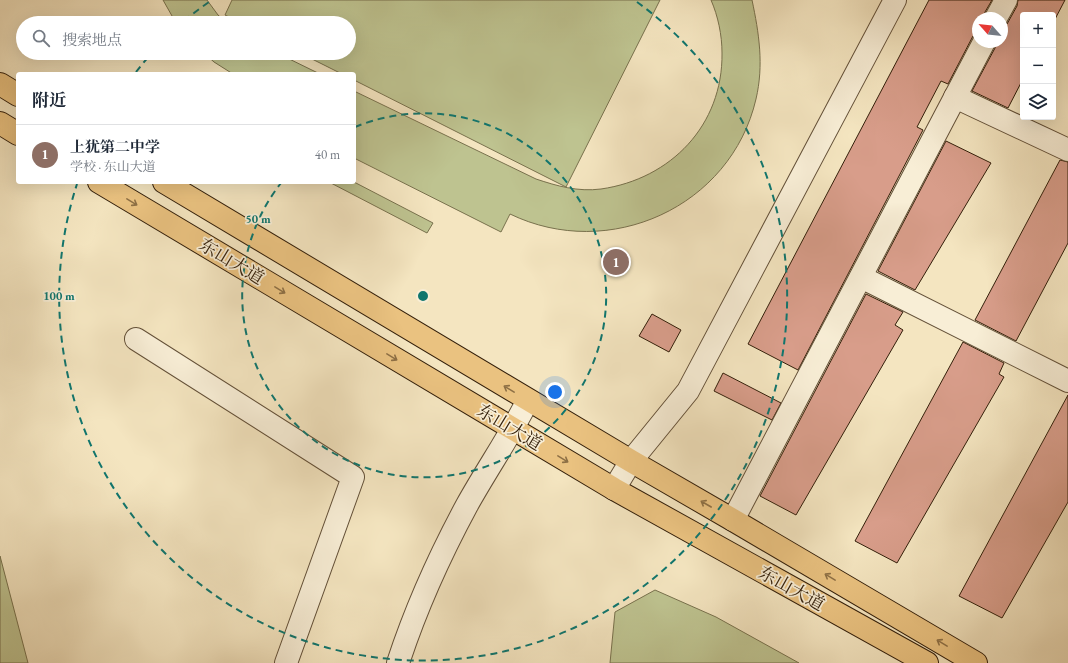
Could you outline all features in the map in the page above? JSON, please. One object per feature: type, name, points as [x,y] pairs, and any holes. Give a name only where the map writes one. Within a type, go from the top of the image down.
[{"type":"main road","points":[[0,84],[16,94]]},
{"type":"main road","points":[[0,123],[16,133]]},
{"type":"main road","name":"东山大道","points":[[102,184],[614,489],[927,663]]},
{"type":"main road","name":"东山大道","points":[[167,184],[528,400],[976,663]]},
{"type":"street","points":[[614,489],[631,461],[688,391],[895,0]]},
{"type":"street","points":[[999,12],[1006,0]]},
{"type":"street","points":[[733,520],[981,48]]},
{"type":"street","points":[[955,97],[1068,150]]},
{"type":"street","points":[[861,276],[1068,380]]},
{"type":"street","points":[[136,339],[353,477],[286,663]]},
{"type":"street","points":[[398,663],[405,641],[435,568],[468,504],[513,429],[528,400]]},
{"type":"green space","points":[[163,0],[207,0],[219,16],[172,16]]},
{"type":"green space","points":[[232,0],[660,0],[566,187],[356,81],[356,72],[338,72],[314,60],[356,60],[356,16],[225,15]]},
{"type":"green space","points":[[711,0],[752,0],[760,49],[760,74],[756,99],[742,137],[721,169],[693,196],[661,215],[625,227],[587,231],[548,227],[510,214],[501,232],[356,159],[356,92],[536,179],[552,184],[568,188],[592,190],[626,183],[650,174],[670,161],[688,144],[703,125],[713,103],[720,79],[722,53],[716,12]]},
{"type":"green space","points":[[212,60],[291,60],[316,72],[230,72]]},
{"type":"green space","points":[[356,183],[433,223],[427,233],[333,184]]},
{"type":"green space","points":[[0,556],[28,663],[0,663]]},
{"type":"green space","points":[[655,590],[716,617],[799,663],[610,663],[615,612]]},
{"type":"building","points":[[929,0],[992,0],[985,12],[972,12],[972,38],[948,84],[941,81],[917,127],[923,130],[798,370],[748,344]]},
{"type":"building","points":[[1018,0],[1065,0],[1056,17],[1056,12],[1020,12],[1020,85],[1008,108],[972,91],[995,48],[1008,48],[1008,22],[1017,6]]},
{"type":"building","points":[[946,141],[991,163],[915,290],[878,271]]},
{"type":"building","points":[[1060,160],[1068,162],[1068,243],[1016,341],[975,320]]},
{"type":"building","points":[[866,294],[903,312],[895,325],[903,330],[796,515],[760,496]]},
{"type":"building","points":[[652,314],[681,330],[669,352],[639,336]]},
{"type":"building","points":[[963,342],[1004,363],[999,374],[1004,377],[897,563],[855,541]]},
{"type":"building","points":[[723,373],[781,403],[772,420],[714,391]]},
{"type":"building","points":[[1068,395],[1068,502],[1002,618],[959,596]]},
{"type":"place","name":"上犹第二中学","points":[[616,262]]}]
